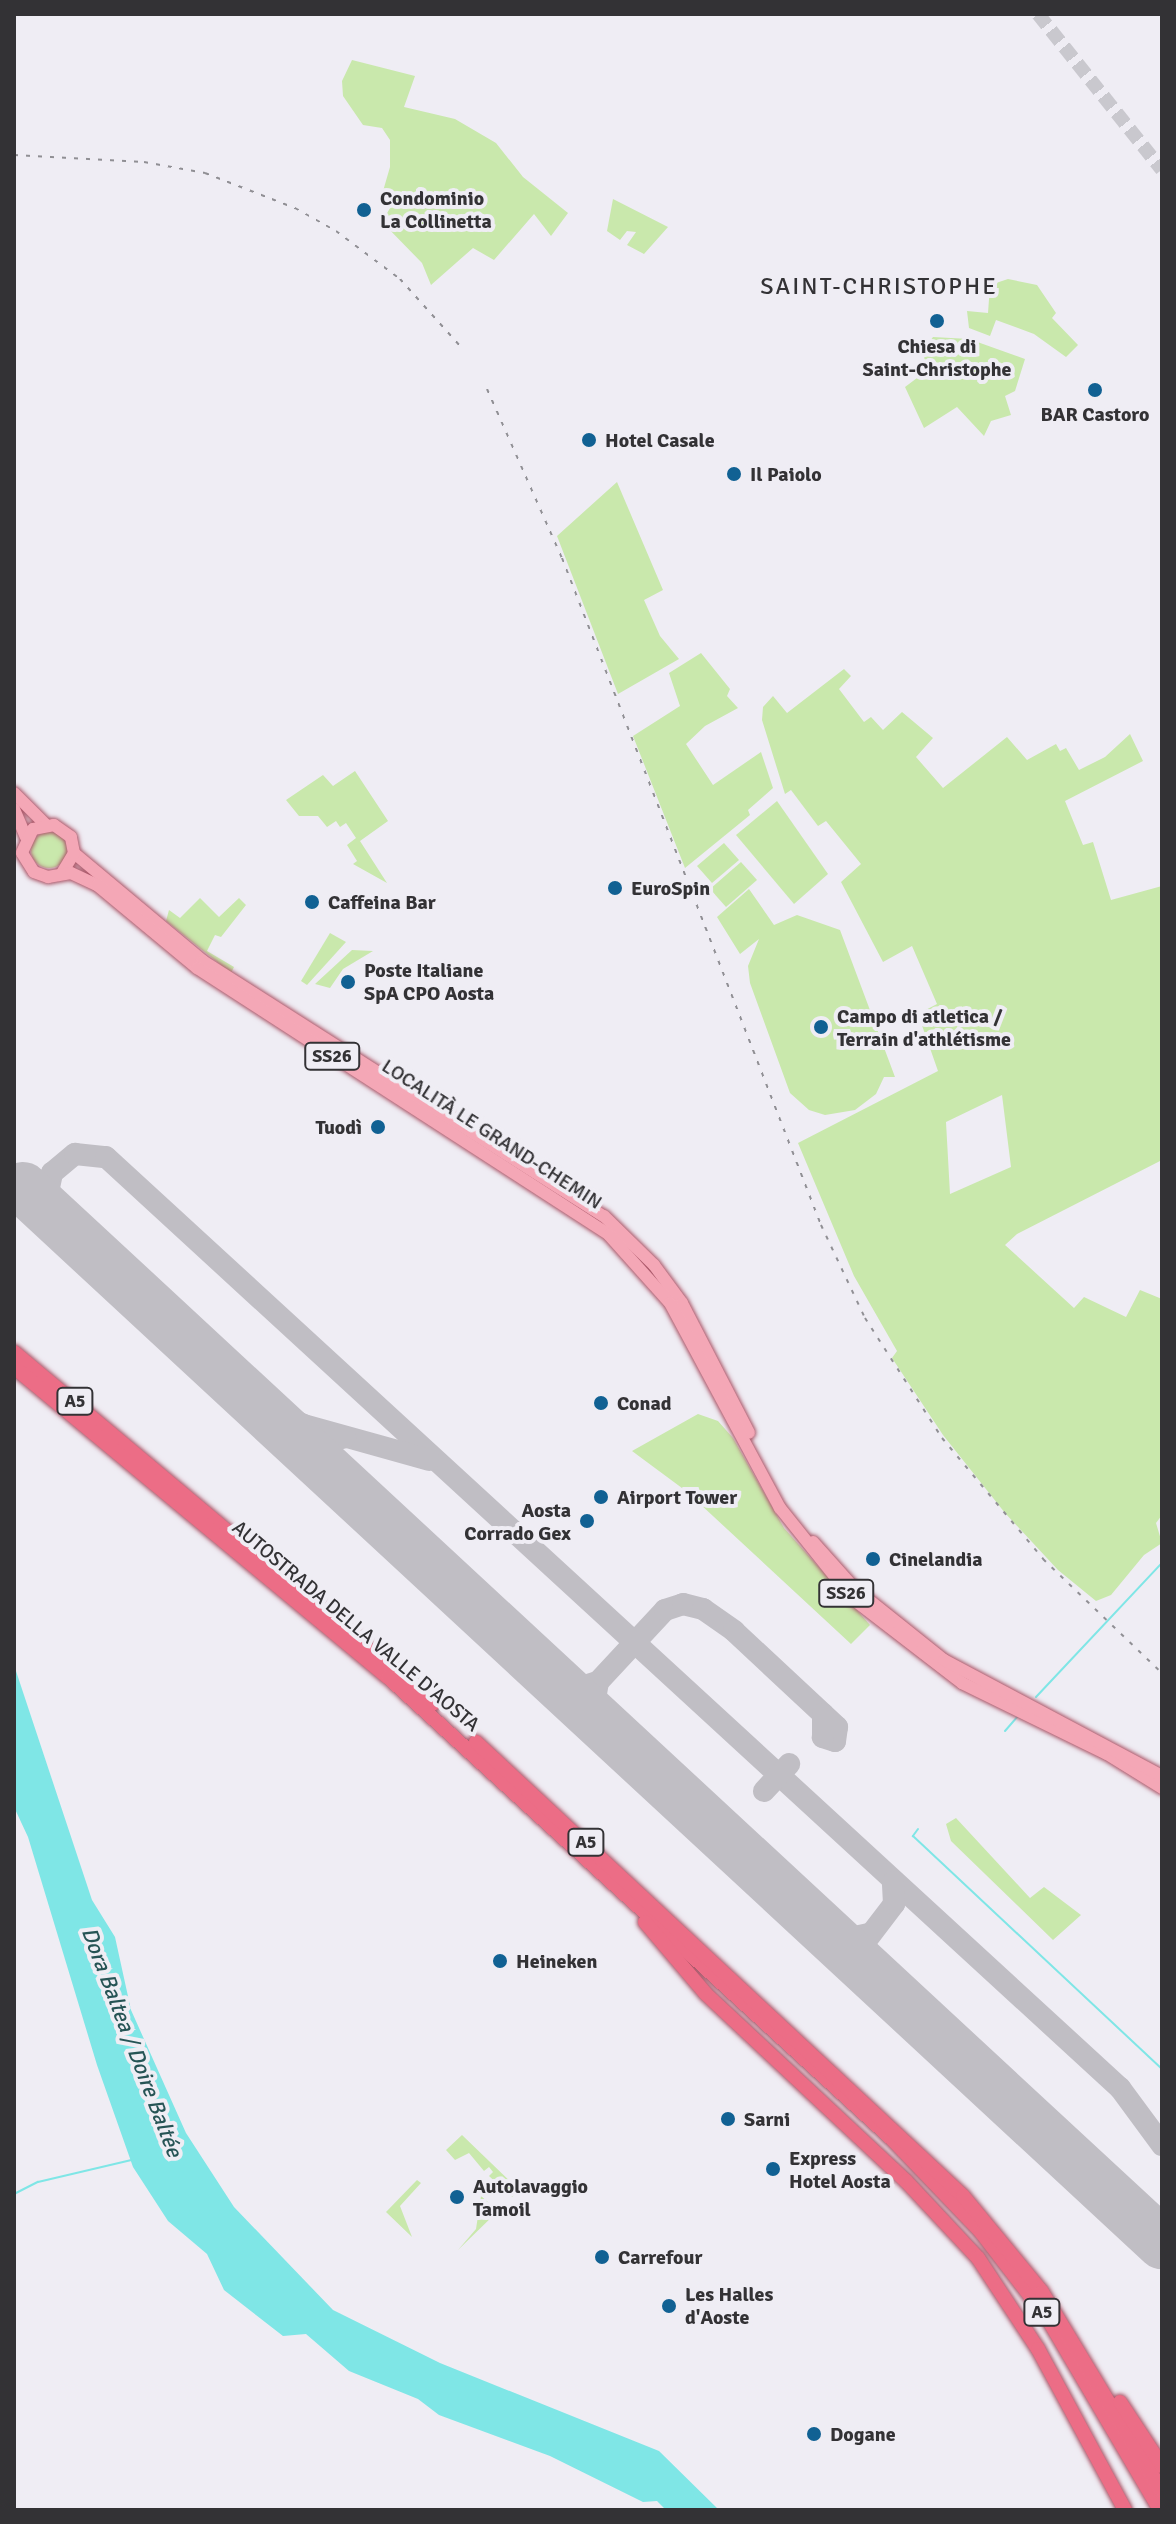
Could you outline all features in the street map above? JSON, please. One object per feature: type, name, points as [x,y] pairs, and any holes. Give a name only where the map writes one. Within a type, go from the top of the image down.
[{"type":"highway","name":"A5","points":[[14,1352],[135,1458]]},
{"type":"highway","name":"A5","points":[[14,1367],[135,1458],[351,1630],[565,1822],[895,2129],[1015,2256],[1064,2313],[1162,2466]]},
{"type":"highway","name":"AUTOSTRADA DELLA VALLE D'AOSTA","points":[[135,1458],[388,1677],[548,1821]]},
{"type":"highway","name":"A5","points":[[548,1821],[891,2138],[981,2232],[1048,2319],[1160,2510]]},
{"type":"highway","name":"A5","points":[[548,1821],[706,1994],[906,2181],[978,2258],[1038,2349],[1125,2510]]},
{"type":"highway","name":"A5","points":[[1015,2256],[1080,2351],[1162,2491]]},
{"type":"main road","name":"LOCALITÀ LE GRAND-CHEMIN","points":[[14,793],[45,824],[66,831],[74,853],[203,961],[604,1216],[654,1265],[682,1303],[764,1463],[815,1545],[906,1632],[965,1674],[1018,1706]]},
{"type":"main road","name":"LOCALITÀ LE GRAND-CHEMIN","points":[[14,809],[26,837],[22,853],[30,869],[48,877],[62,873],[97,885],[197,968],[609,1235],[670,1303],[780,1508],[827,1573],[931,1662],[1018,1706]]},
{"type":"main road","points":[[26,837],[45,824]]},
{"type":"main road","points":[[62,873],[74,853]]},
{"type":"main road","name":"SS26","points":[[1018,1706],[1162,1776]]},
{"type":"main road","name":"SS26","points":[[1018,1706],[1162,1788]]},
{"type":"green space","points":[[352,60],[415,76],[404,107],[455,119],[496,143],[523,177],[568,213],[551,236],[534,214],[494,260],[473,248],[431,285],[422,263],[382,222],[390,208],[381,198],[390,167],[390,140],[382,128],[363,125],[343,96],[342,81]]},
{"type":"green space","points":[[613,199],[668,227],[644,254],[627,245],[636,232],[627,231],[620,240],[607,231]]},
{"type":"green space","points":[[1008,279],[1037,285],[1056,313],[1052,318],[1078,345],[1066,357],[1034,334],[996,320],[990,336],[969,328],[967,311],[988,313],[990,285]]},
{"type":"green space","points":[[933,337],[969,339],[1025,359],[1015,391],[1005,396],[1011,415],[991,421],[984,436],[957,407],[924,428],[905,387],[925,372],[924,349]]},
{"type":"green space","points":[[617,482],[663,590],[644,600],[660,636],[679,659],[618,694],[557,536]]},
{"type":"green space","points":[[701,653],[730,689],[727,696],[738,708],[705,726],[686,744],[713,785],[761,752],[773,788],[748,810],[750,815],[685,868],[633,736],[680,706],[669,673]]},
{"type":"green space","points":[[844,669],[851,676],[839,689],[864,722],[871,717],[883,730],[902,712],[933,738],[916,757],[943,788],[1007,737],[1027,760],[1056,744],[1060,751],[1066,748],[1079,770],[1105,757],[1130,734],[1143,761],[1065,801],[1083,845],[1093,842],[1111,900],[1162,886],[1162,1160],[1017,1234],[1005,1245],[1074,1308],[1084,1297],[1126,1317],[1140,1290],[1162,1299],[1162,1515],[1156,1523],[1162,1543],[1144,1555],[1111,1595],[1096,1601],[1058,1570],[1005,1513],[943,1435],[892,1358],[897,1351],[854,1276],[798,1143],[938,1071],[918,1014],[937,1004],[912,946],[883,962],[841,882],[861,864],[826,821],[818,826],[791,790],[785,794],[762,720],[763,707],[773,696],[787,713]],"holes":[[[1002,1095],[1011,1167],[950,1194],[946,1122]]]},
{"type":"green space","points":[[355,771],[388,821],[360,841],[387,883],[353,864],[357,861],[347,845],[356,838],[346,823],[340,827],[336,821],[327,827],[318,816],[299,816],[286,800],[323,775],[333,786]]},
{"type":"green space","points":[[777,801],[828,874],[794,904],[736,835]]},
{"type":"green space","points":[[49,832],[62,837],[67,850],[62,863],[49,868],[36,863],[31,850],[36,837]]},
{"type":"green space","points":[[724,843],[739,860],[712,883],[697,866]]},
{"type":"green space","points":[[741,862],[757,880],[726,907],[710,889]]},
{"type":"green space","name":"Campo di atletica / Terrain d'athlétisme","points":[[749,889],[774,925],[797,915],[840,930],[895,1077],[884,1077],[876,1094],[855,1110],[825,1115],[809,1110],[790,1093],[750,983],[748,966],[759,939],[740,954],[717,917]]},
{"type":"green space","points":[[200,898],[219,917],[239,898],[246,905],[221,937],[215,935],[207,951],[234,967],[231,973],[166,921],[169,910],[180,918]]},
{"type":"green space","points":[[330,933],[346,942],[307,985],[301,981]]},
{"type":"green space","points":[[352,950],[373,951],[343,969],[330,988],[315,984]]},
{"type":"green space","points":[[698,1414],[718,1421],[733,1438],[784,1528],[870,1625],[851,1644],[686,1491],[632,1451]]},
{"type":"green space","points":[[956,1818],[1030,1898],[1044,1887],[1081,1915],[1053,1940],[951,1841],[946,1824]]},
{"type":"green space","points":[[462,2135],[519,2190],[512,2197],[489,2176],[493,2172],[489,2167],[484,2171],[469,2153],[455,2160],[446,2150]]},
{"type":"green space","points":[[417,2180],[421,2183],[400,2206],[412,2237],[386,2212]]},
{"type":"green space","points":[[481,2196],[498,2211],[458,2250],[476,2229]]},
{"type":"water","name":"Dora Baltea / Doire Baltée","points":[[14,1665],[92,1900],[115,1937],[131,2010],[186,2133],[234,2207],[333,2310],[440,2363],[659,2451],[719,2510],[666,2510],[657,2501],[643,2502],[550,2456],[439,2415],[418,2399],[349,2371],[306,2334],[283,2336],[224,2290],[207,2254],[168,2221],[133,2167],[97,2065],[28,1837],[14,1807]]},
{"type":"waterway","points":[[1036,1697],[1162,1563]]},
{"type":"waterway","points":[[1005,1731],[1017,1717]]},
{"type":"waterway","points":[[918,1829],[913,1836],[1162,2069]]},
{"type":"waterway","points":[[14,2194],[38,2182],[131,2160]]},
{"type":"taxiway","points":[[62,1224],[47,1197],[52,1173],[75,1154],[106,1157],[1120,2088],[1162,2145]]},
{"type":"taxiway","points":[[253,1401],[304,1425],[429,1460]]},
{"type":"taxiway","points":[[325,1468],[320,1459],[323,1443],[345,1437]]},
{"type":"taxiway","points":[[558,1684],[578,1688],[598,1682],[665,1610],[683,1604],[703,1609],[734,1631],[837,1727],[835,1741],[823,1737],[823,1714]]},
{"type":"taxiway","points":[[598,1682],[594,1704],[605,1727]]},
{"type":"taxiway","points":[[764,1791],[789,1764]]},
{"type":"taxiway","points":[[875,1977],[865,1942],[894,1904],[893,1882]]},
{"type":"taxiway","points":[[824,1930],[845,1939],[868,1934]]},
{"type":"taxiway","points":[[1138,2221],[1162,2235]]},
{"type":"runway","points":[[23,1188],[1162,2243]]},
{"type":"tunnel","points":[[1038,14],[1162,170]]},
{"type":"railway","points":[[14,155],[144,162],[205,173],[295,208],[336,231],[400,279],[462,348]]},
{"type":"railway","points":[[487,389],[562,558],[821,1225],[865,1318],[942,1438],[1043,1559],[1162,1673]]},
{"type":"place","name":"Condominio La Collinetta","points":[[364,210]]},
{"type":"place","name":"Chiesa di Saint-Christophe","points":[[937,321]]},
{"type":"place","name":"BAR Castoro","points":[[1095,390]]},
{"type":"place","name":"Hotel Casale","points":[[589,440]]},
{"type":"place","name":"Il Paiolo","points":[[734,474]]},
{"type":"place","name":"EuroSpin","points":[[615,888]]},
{"type":"place","name":"Caffeina Bar","points":[[312,902]]},
{"type":"place","name":"Poste Italiane SpA CPO Aosta","points":[[348,982]]},
{"type":"place","name":"Campo di atletica / Terrain d'athlétisme","points":[[821,1027]]},
{"type":"place","name":"Tuodì","points":[[378,1127]]},
{"type":"place","name":"Conad","points":[[601,1403]]},
{"type":"place","name":"Airport Tower","points":[[601,1497]]},
{"type":"place","name":"Aosta Corrado Gex","points":[[587,1521]]},
{"type":"place","name":"Cinelandia","points":[[873,1559]]},
{"type":"place","name":"Heineken","points":[[500,1961]]},
{"type":"place","name":"Sarni","points":[[728,2119]]},
{"type":"place","name":"Express Hotel Aosta","points":[[773,2169]]},
{"type":"place","name":"Autolavaggio Tamoil","points":[[457,2197]]},
{"type":"place","name":"Carrefour","points":[[602,2257]]},
{"type":"place","name":"Les Halles d'Aoste","points":[[669,2306]]},
{"type":"place","name":"Dogane","points":[[814,2434]]},
{"type":"district","name":"SAINT-CHRISTOPHE","points":[[879,287]]}]
